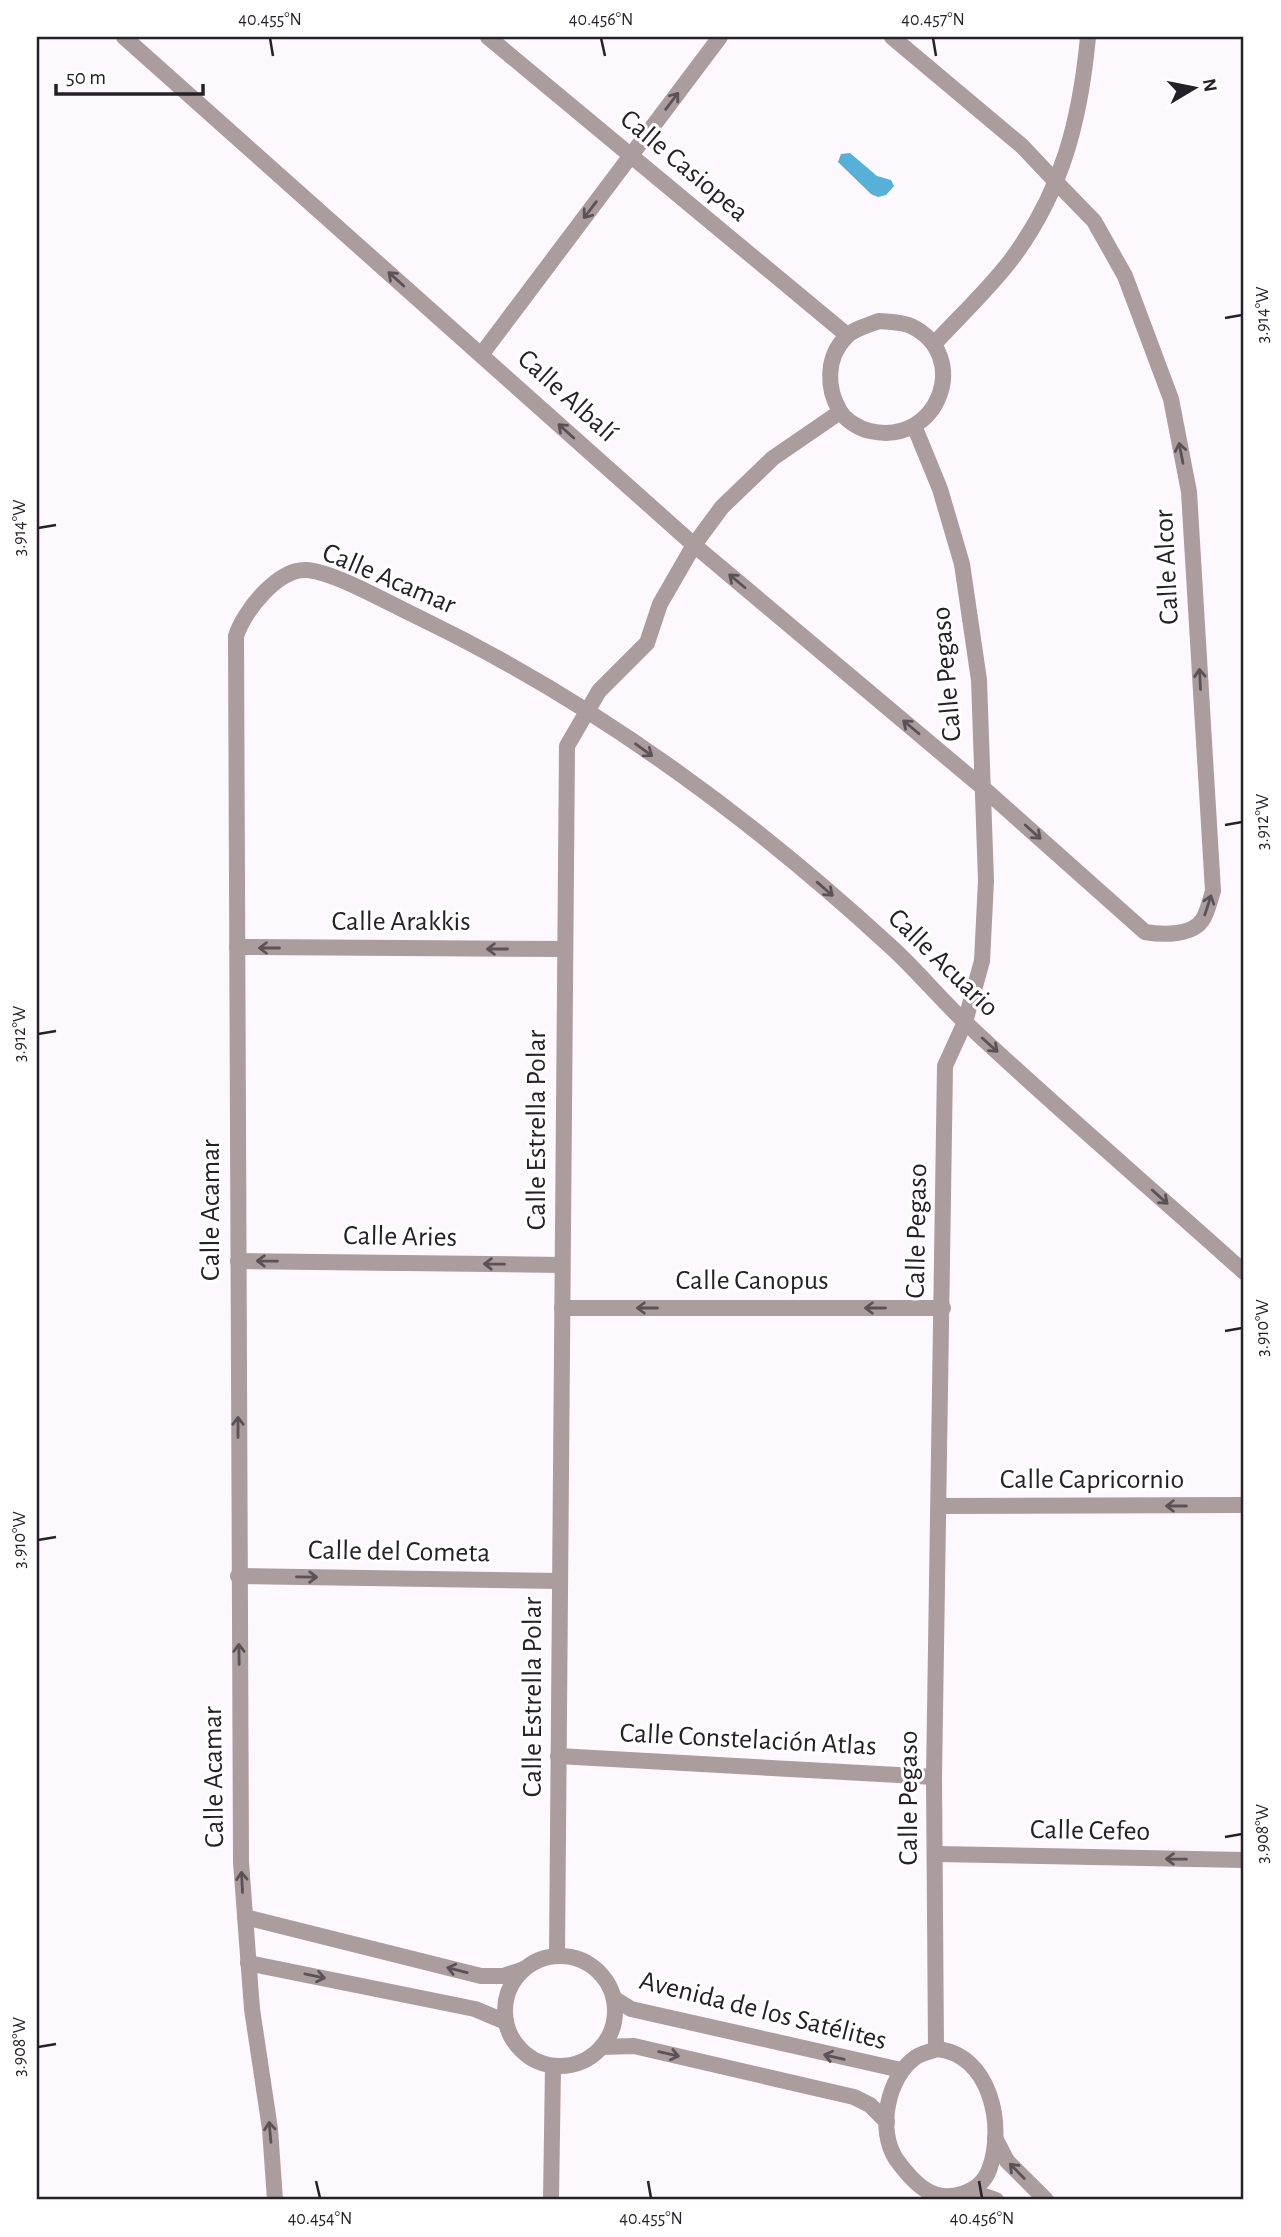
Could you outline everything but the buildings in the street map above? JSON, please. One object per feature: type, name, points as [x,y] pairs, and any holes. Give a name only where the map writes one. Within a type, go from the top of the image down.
[{"type":"street","name":"Calle Albalí","points":[[124,37],[694,545],[982,787]]},
{"type":"street","name":"Calle Casiopea","points":[[488,37],[847,335]]},
{"type":"street","points":[[481,355],[720,37]]},
{"type":"street","name":"Calle Alcor","points":[[892,37],[1022,146],[1094,220],[1125,276],[1171,399],[1189,492],[1191,519],[1213,891],[1203,921],[1190,930],[1162,934],[1145,932],[982,787]]},
{"type":"street","points":[[934,343],[1009,262],[1041,216],[1058,183],[1072,140],[1088,37]]},
{"type":"street","points":[[879,321],[910,325],[934,343],[944,378],[939,402],[915,428],[889,436],[860,429],[840,412],[829,377],[834,355],[847,335],[879,321]]},
{"type":"street","name":"Calle Estrella Polar","points":[[557,1955],[566,746],[600,691],[648,643],[660,604],[694,545],[722,507],[773,458],[840,412]]},
{"type":"street","name":"Calle Pegaso","points":[[915,428],[940,489],[962,564],[979,680],[986,881],[982,961],[965,1022],[945,1066],[934,1777],[936,2049]]},
{"type":"street","name":"Calle Acamar","points":[[275,2200],[270,2129],[248,1963],[241,1862],[236,636],[243,615],[286,574],[308,570],[344,582],[456,636],[589,710]]},
{"type":"street","name":"Calle Acuario","points":[[589,710],[762,835],[890,946],[965,1022],[1244,1272]]},
{"type":"street","name":"Calle Arakkis","points":[[237,947],[565,949]]},
{"type":"street","name":"Calle Aries","points":[[238,1261],[562,1265]]},
{"type":"street","name":"Calle Canopus","points":[[562,1308],[943,1308]]},
{"type":"street","name":"Calle Capricornio","points":[[940,1507],[1244,1505]]},
{"type":"street","name":"Calle del Cometa","points":[[238,1576],[560,1581]]},
{"type":"street","name":"Calle Constelación Atlas","points":[[558,1756],[934,1777]]},
{"type":"street","name":"Calle Cefeo","points":[[935,1854],[1244,1860]]},
{"type":"street","points":[[245,1917],[481,1976],[503,1976],[524,1969],[540,1959],[557,1955],[571,1956],[589,1963],[606,1980],[615,1999],[613,2030],[602,2047],[577,2064],[553,2066],[530,2057],[513,2040],[506,2022],[506,1999],[513,1982],[524,1969]]},
{"type":"street","points":[[248,1963],[475,2009],[506,2022]]},
{"type":"street","name":"Avenida de los Satélites","points":[[615,1999],[631,2010],[901,2070]]},
{"type":"street","points":[[602,2047],[634,2046],[854,2097],[870,2105],[887,2122]]},
{"type":"street","points":[[936,2049],[946,2050],[965,2059],[981,2075],[990,2098],[994,2137],[989,2172],[970,2191],[942,2198],[925,2190],[904,2171],[892,2153],[887,2122],[891,2092],[901,2070],[917,2056],[936,2049]]},
{"type":"street","points":[[551,2200],[553,2066]]},
{"type":"street","points":[[994,2137],[1007,2161],[1046,2200]]},
{"type":"street","points":[[970,2191],[996,2200]]},
{"type":"water","points":[[850,153],[877,176],[891,180],[894,186],[886,195],[878,197],[871,194],[838,162],[841,154]]}]
